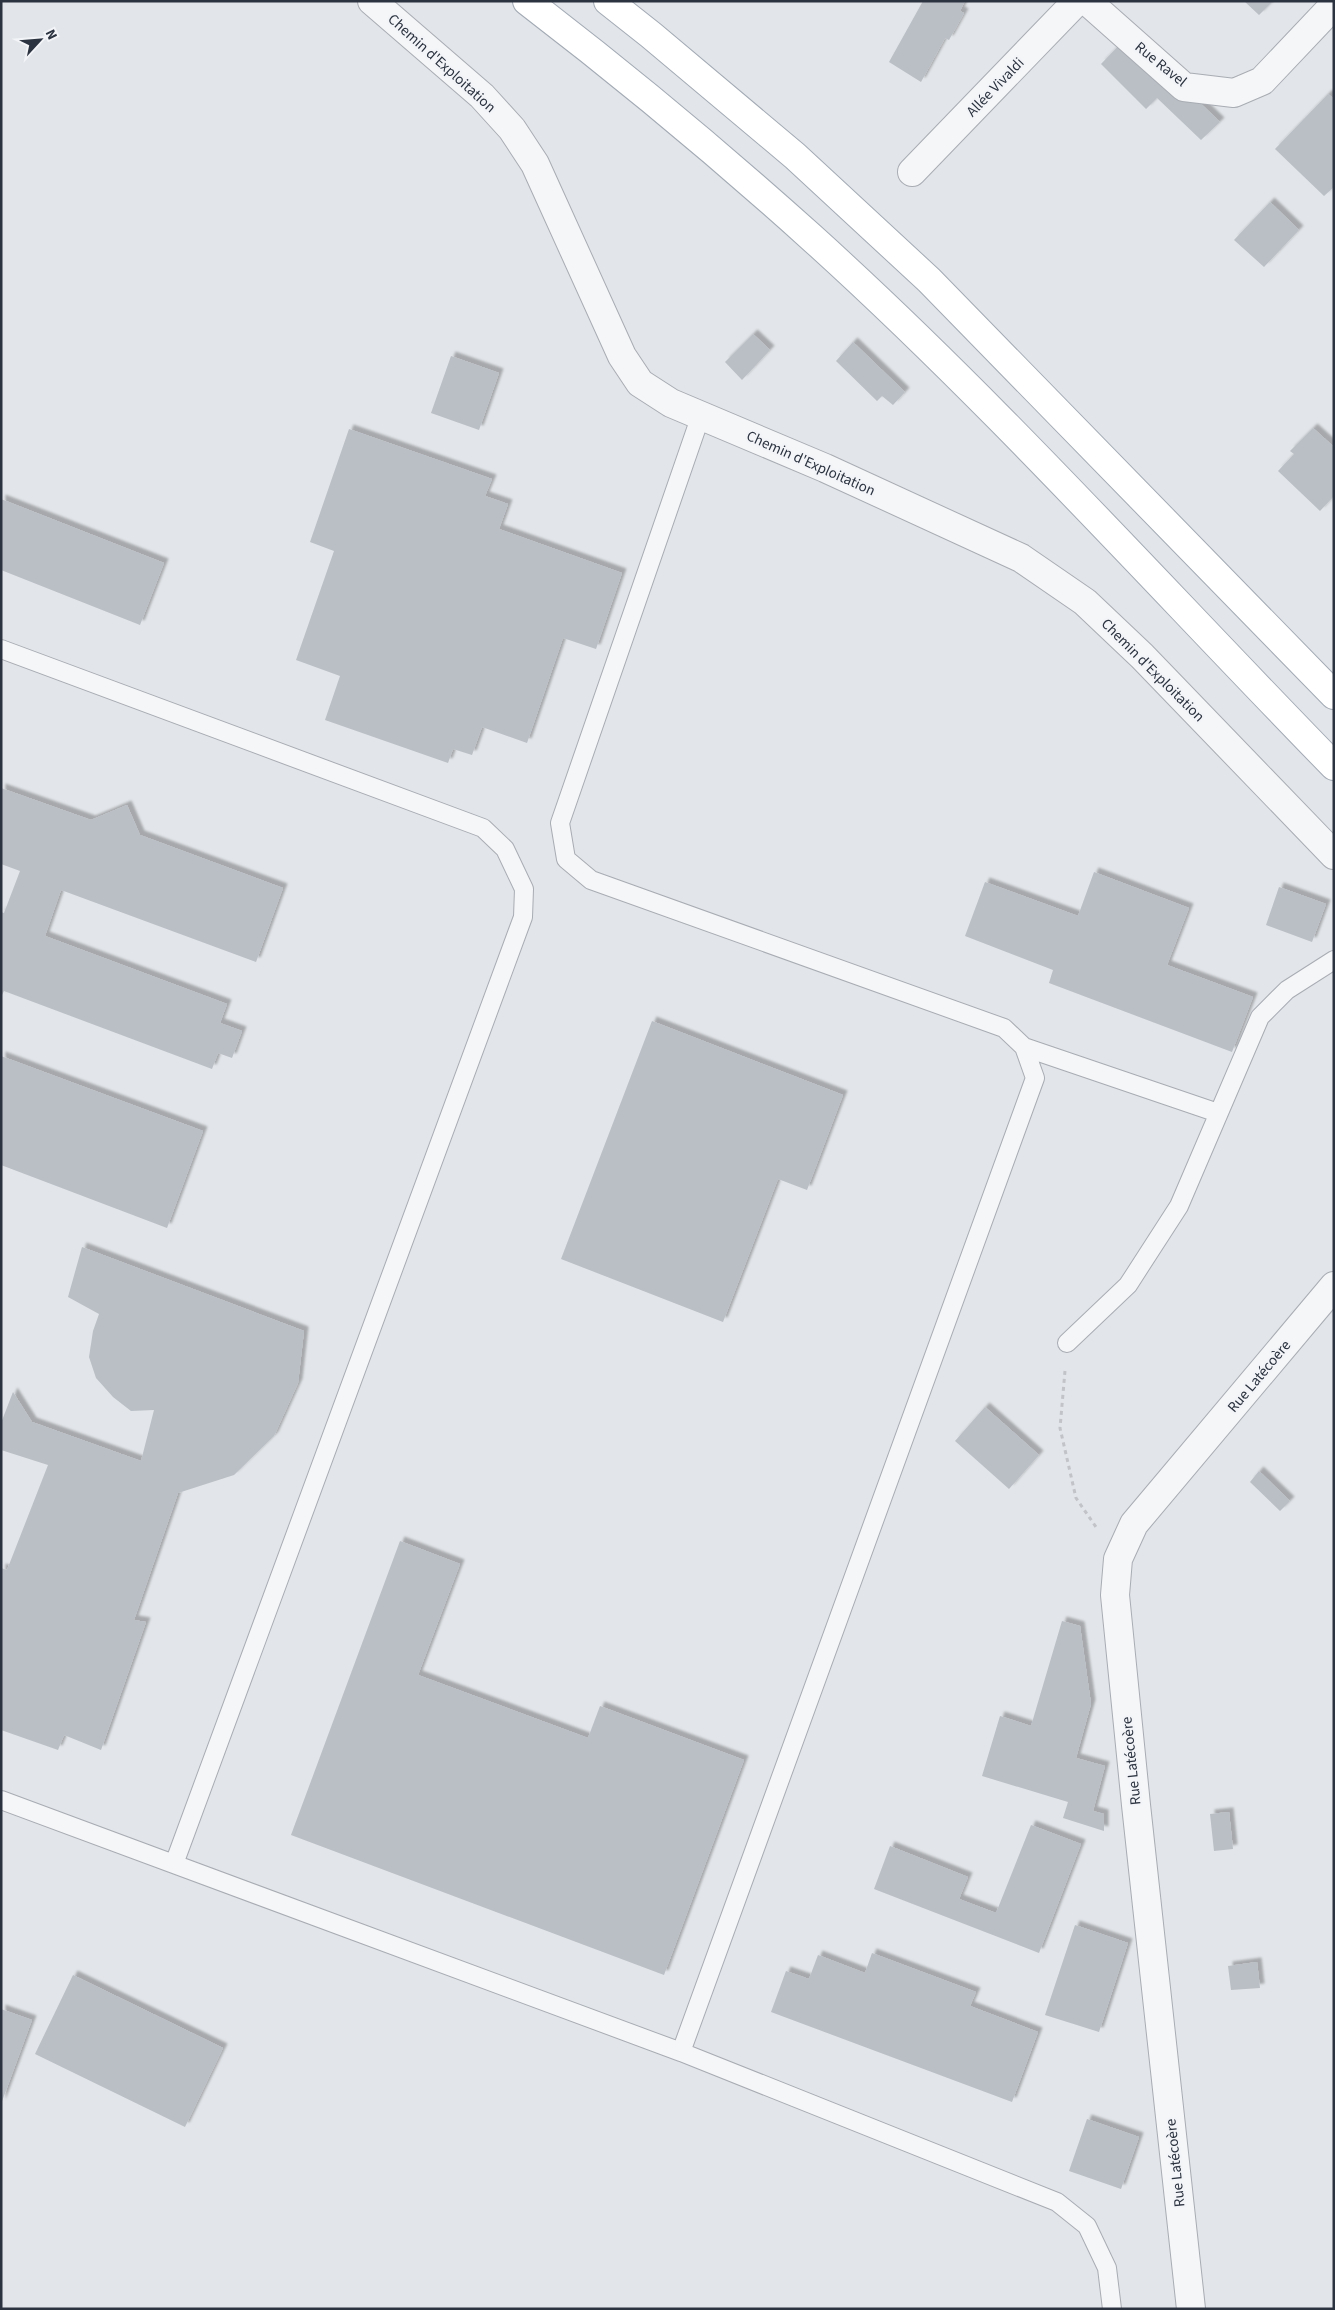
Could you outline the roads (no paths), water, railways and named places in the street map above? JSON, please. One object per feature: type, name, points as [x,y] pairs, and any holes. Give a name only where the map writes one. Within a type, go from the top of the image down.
[{"type":"main road","points":[[528,1],[669,116],[818,244],[1031,450],[1334,766]]},
{"type":"main road","points":[[608,1],[795,156],[929,280],[1334,695]]},
{"type":"street","name":"Chemin d'Exploitation","points":[[372,1],[482,96],[512,128],[535,164],[622,356],[640,383],[671,403],[825,468],[1021,558],[1084,602],[1142,656],[1334,855]]},
{"type":"street","name":"Allée Vivaldi","points":[[912,172],[1077,1]]},
{"type":"street","name":"Rue Ravel","points":[[1087,1],[1184,88],[1234,94],[1262,81],[1334,5]]},
{"type":"street","name":"Rue Latécoère","points":[[1191,2309],[1115,1595],[1118,1558],[1134,1524],[1334,1286]]},
{"type":"lane","points":[[701,415],[560,823],[566,858],[591,880],[1004,1028],[1024,1047],[1218,1113]]},
{"type":"lane","points":[[1,649],[483,828],[505,849],[524,889],[523,917],[174,1864]]},
{"type":"lane","points":[[1067,1343],[1128,1285],[1179,1206],[1260,1017],[1287,990],[1334,960]]},
{"type":"lane","points":[[681,2052],[1035,1078],[1024,1047]]},
{"type":"lane","points":[[1,1800],[681,2052],[1057,2202],[1086,2226],[1107,2268],[1112,2309]]}]
